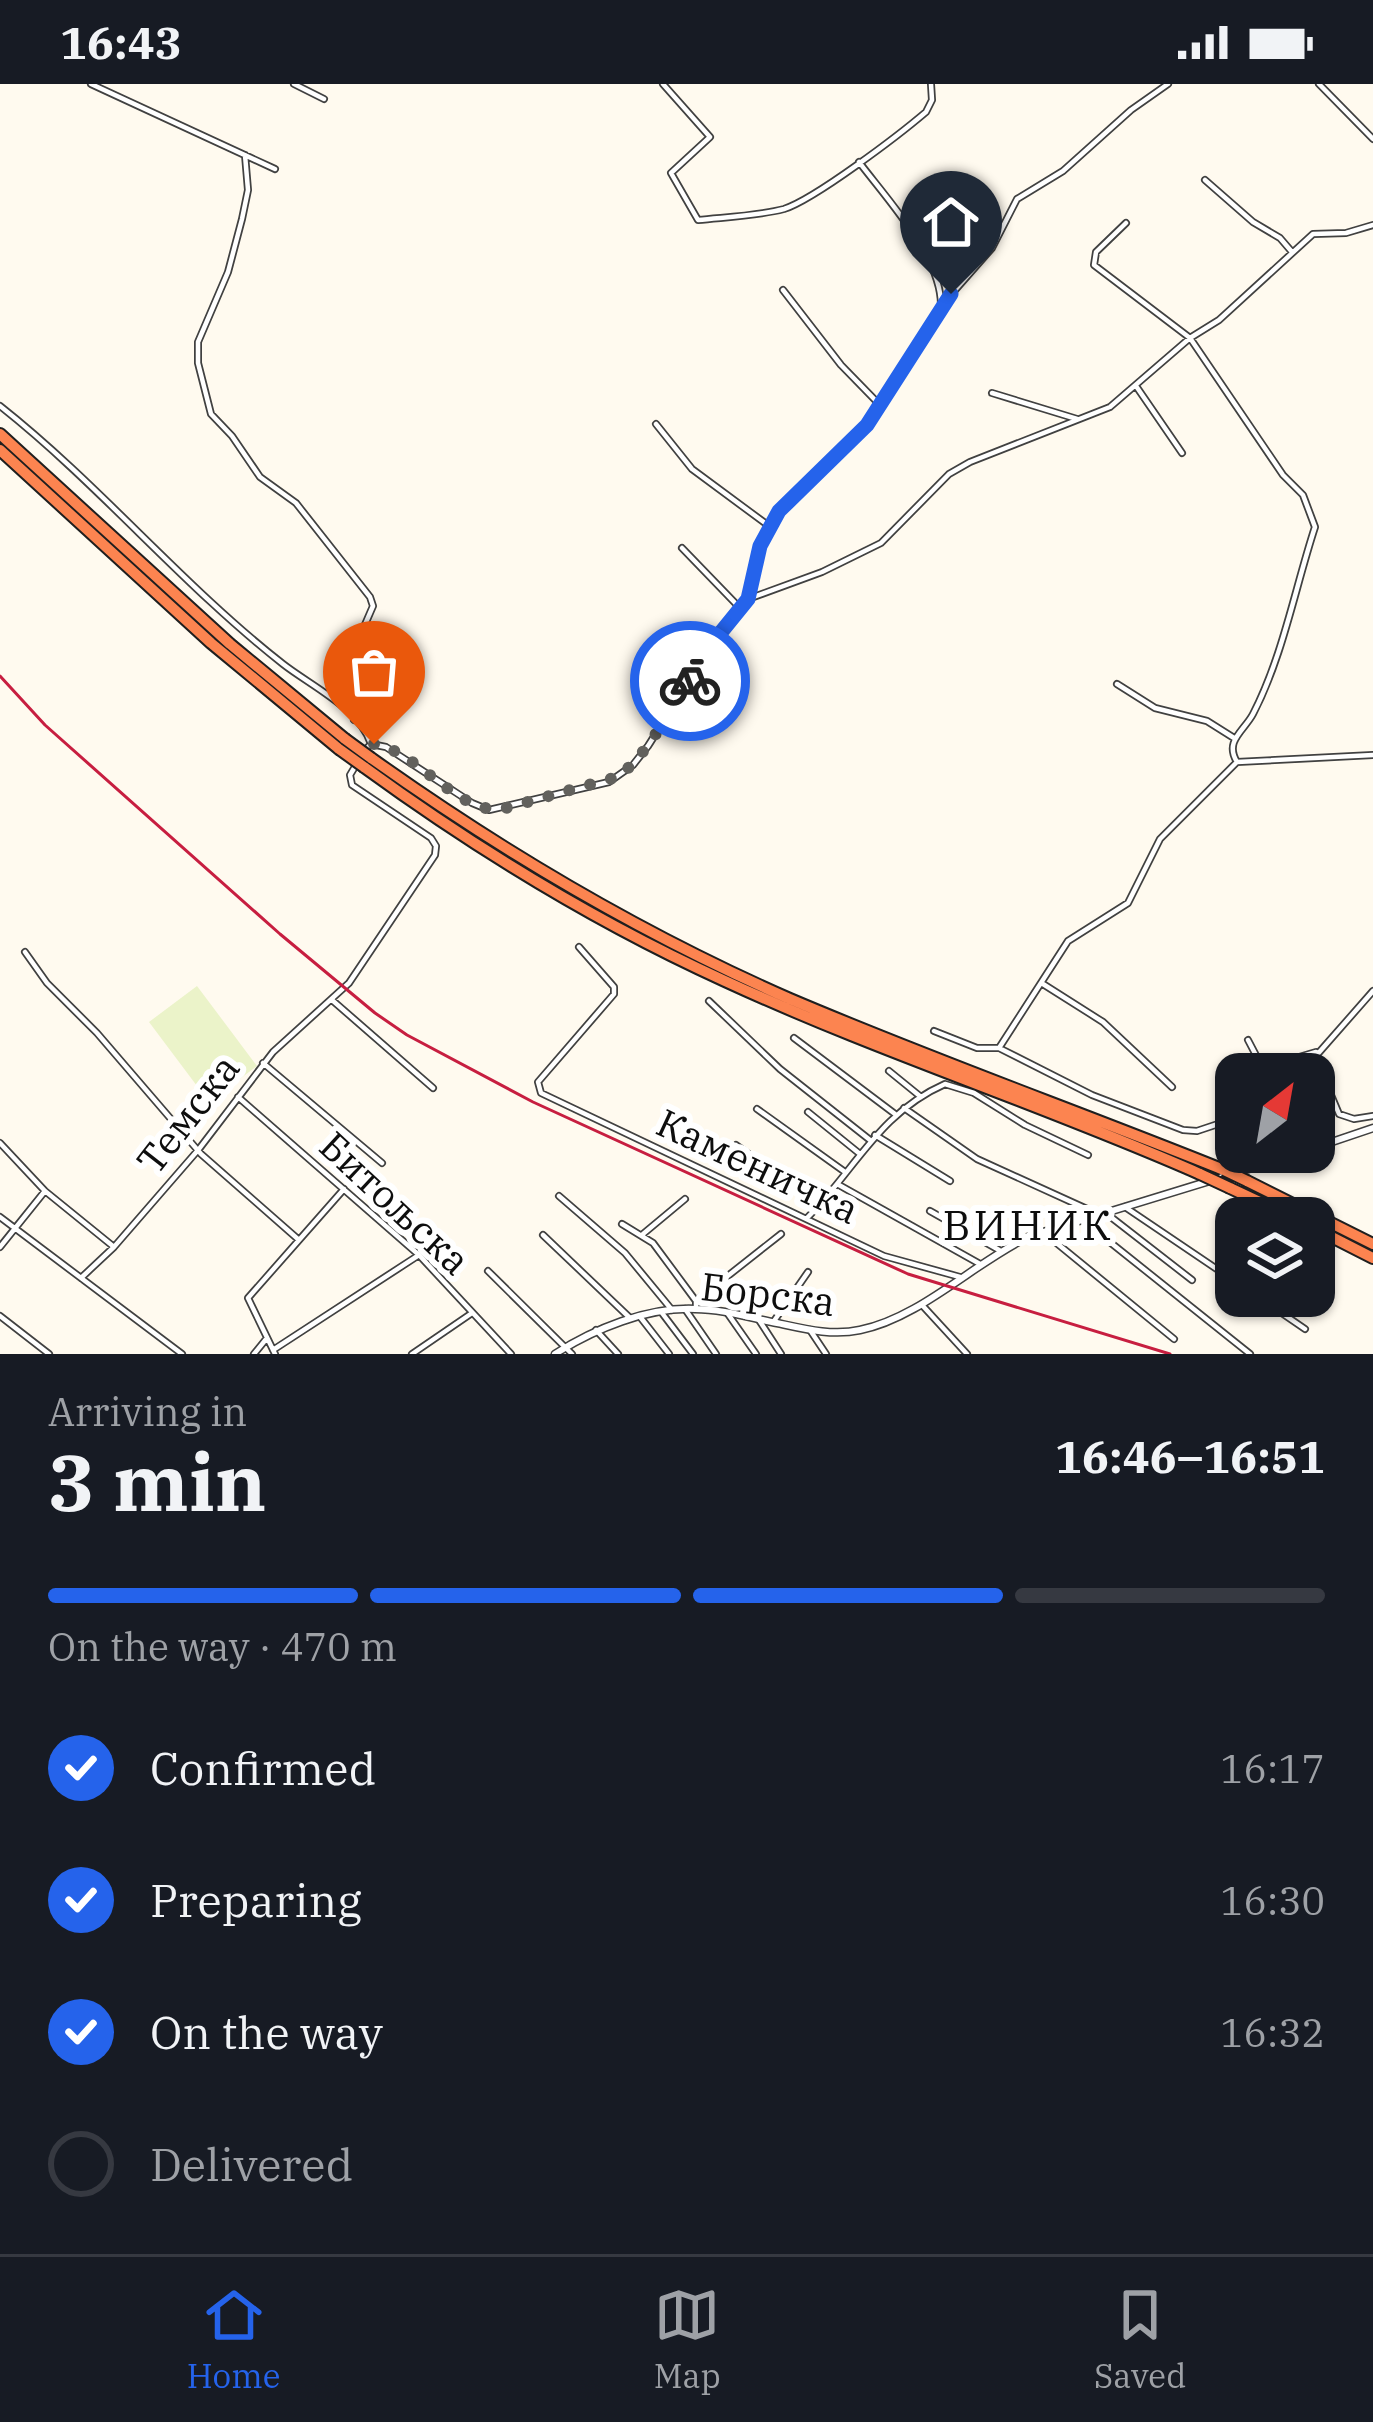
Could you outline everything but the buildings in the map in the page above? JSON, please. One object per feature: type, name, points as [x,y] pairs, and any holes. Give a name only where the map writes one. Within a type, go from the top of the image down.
[{"type":"highway","points":[[0,434],[342,744]]},
{"type":"highway","points":[[0,450],[186,621],[367,763],[518,871],[670,955],[840,1031],[1250,1197]]},
{"type":"highway","points":[[367,763],[548,876],[717,964],[820,1011],[1224,1170],[1373,1244]]},
{"type":"highway","points":[[1335,1239],[1373,1258]]},
{"type":"street","points":[[91,84],[275,169]]},
{"type":"street","points":[[294,84],[325,99]]},
{"type":"street","points":[[663,84],[710,137],[671,173],[698,220],[790,207],[926,112],[932,100],[931,84]]},
{"type":"street","points":[[748,599],[760,546],[779,511],[854,439],[941,306],[992,248],[1017,199],[1063,171],[1168,84]]},
{"type":"street","points":[[1319,84],[1373,139]]},
{"type":"street","points":[[245,155],[248,190],[242,219],[228,272],[203,323],[198,363],[212,414],[260,477],[296,503],[370,597],[373,607],[354,650],[373,692],[354,720]]},
{"type":"street","points":[[858,160],[916,238],[940,289],[941,306]]},
{"type":"street","points":[[1205,180],[1292,252]]},
{"type":"street","points":[[1126,223],[1096,252],[1093,262],[1190,338],[1283,476],[1303,495],[1315,527],[1252,716],[1234,739],[1231,751],[1237,762]]},
{"type":"street","points":[[0,406],[53,448],[232,620],[354,720],[371,744],[393,750],[489,810],[609,782],[633,765],[648,746],[748,599],[881,543],[949,474],[1015,441],[1110,407],[1190,338],[1219,320],[1317,232],[1346,233],[1373,225]]},
{"type":"street","points":[[783,290],[841,365],[879,404]]},
{"type":"street","points":[[1136,386],[1182,453]]},
{"type":"street","points":[[992,393],[1077,419]]},
{"type":"street","points":[[656,424],[692,469],[769,526]]},
{"type":"street","points":[[682,548],[739,607]]},
{"type":"street","points":[[1117,684],[1155,708],[1207,722],[1234,739]]},
{"type":"street","name":"Темска","points":[[81,1278],[199,1149],[263,1063],[344,989],[436,850],[431,838],[352,785],[351,772],[371,744]]},
{"type":"street","points":[[999,1048],[1068,940],[1128,903],[1160,839],[1237,762],[1373,755]]},
{"type":"street","name":"Каменичка","points":[[579,947],[614,987],[614,994],[538,1082],[537,1089],[884,1256],[961,1277]]},
{"type":"street","points":[[25,952],[47,983],[199,1149],[299,1240]]},
{"type":"street","points":[[1043,985],[1103,1022],[1172,1087]]},
{"type":"street","points":[[1248,1040],[1259,1061],[1269,1066],[1318,1052],[1373,991]]},
{"type":"street","points":[[332,1000],[433,1088]]},
{"type":"street","points":[[709,1001],[780,1069],[873,1137],[950,1181]]},
{"type":"street","points":[[934,1031],[977,1048],[999,1048],[1092,1094],[1183,1130],[1215,1125]]},
{"type":"street","points":[[794,1038],[895,1114]]},
{"type":"street","points":[[263,1063],[382,1162]]},
{"type":"street","points":[[889,1071],[921,1097]]},
{"type":"street","points":[[807,1219],[895,1114],[945,1084],[1088,1155]]},
{"type":"street","name":"Битољска","points":[[238,1097],[419,1255],[511,1354]]},
{"type":"street","points":[[1335,1106],[1341,1116],[1373,1116]]},
{"type":"street","points":[[904,1108],[977,1159],[1101,1213],[1192,1280]]},
{"type":"street","points":[[758,1109],[847,1173]]},
{"type":"street","points":[[808,1112],[860,1154]]},
{"type":"street","points":[[1335,1141],[1373,1128]]},
{"type":"street","points":[[0,1143],[45,1191],[114,1247]]},
{"type":"street","points":[[736,1145],[820,1205]]},
{"type":"street","name":"Борска","points":[[555,1354],[568,1351],[596,1330],[696,1305],[810,1330],[858,1331],[920,1302],[999,1250],[1042,1232],[1236,1173]]},
{"type":"street","points":[[839,1185],[980,1264]]},
{"type":"street","points":[[344,1189],[248,1298],[274,1352],[419,1255]]},
{"type":"street","points":[[0,1247],[45,1191]]},
{"type":"street","points":[[559,1196],[626,1252],[693,1354]]},
{"type":"street","points":[[642,1235],[685,1199]]},
{"type":"street","points":[[1125,1207],[1215,1268]]},
{"type":"street","points":[[930,1211],[999,1250]]},
{"type":"street","points":[[0,1217],[182,1354]]},
{"type":"street","points":[[1081,1219],[1250,1354]]},
{"type":"street","points":[[622,1224],[653,1243],[696,1305],[781,1234]]},
{"type":"street","points":[[1042,1232],[1174,1339]]},
{"type":"street","points":[[543,1235],[669,1354]]},
{"type":"street","points":[[488,1270],[568,1351]]},
{"type":"street","points":[[773,1322],[808,1272]]},
{"type":"street","points":[[920,1302],[967,1354]]},
{"type":"street","points":[[685,1310],[716,1354]]},
{"type":"street","points":[[412,1354],[472,1313]]},
{"type":"street","points":[[728,1314],[756,1354]]},
{"type":"street","points":[[0,1316],[49,1354]]},
{"type":"street","points":[[1288,1317],[1304,1328]]},
{"type":"street","points":[[759,1320],[782,1354]]},
{"type":"street","points":[[596,1330],[618,1354]]},
{"type":"street","points":[[810,1330],[826,1354]]},
{"type":"street","points":[[254,1354],[267,1338]]},
{"type":"green space","points":[[197,986],[257,1066],[209,1102],[149,1022]]},
{"type":"railway","points":[[0,676],[45,725],[280,934],[407,1035],[533,1102],[908,1274],[1170,1354]]},
{"type":"way so far","points":[[374,744],[393,750],[472,803],[502,809],[621,776],[648,746],[690,681]]},
{"type":"district","name":"ВИНИК","points":[[1028,1225]]},
{"type":"route","points":[[690,681],[748,599],[760,546],[779,511],[867,425],[951,294]]}]
